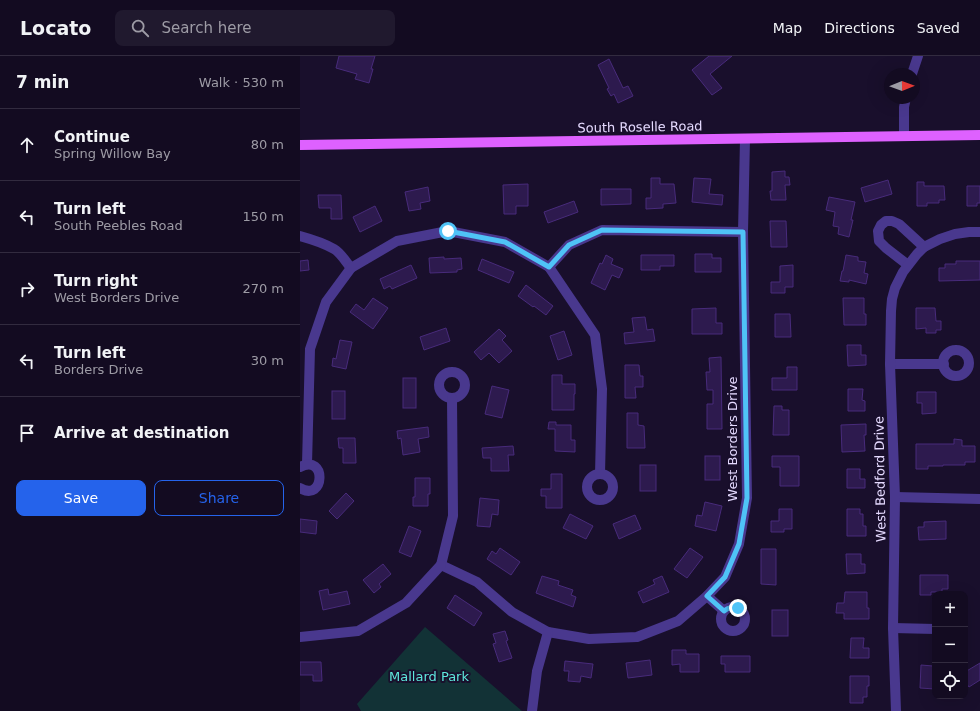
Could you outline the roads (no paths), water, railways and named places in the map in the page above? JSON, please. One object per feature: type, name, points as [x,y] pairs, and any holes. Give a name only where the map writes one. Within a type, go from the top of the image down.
[{"type":"main road","name":"South Roselle Road","points":[[300,145],[980,135]]},
{"type":"street","points":[[914,68],[918,56]]},
{"type":"street","points":[[904,136],[905,104]]},
{"type":"street","name":"West Borders Drive","points":[[441,565],[477,582],[512,612],[548,632],[589,639],[637,637],[678,622],[707,596],[725,577],[739,544],[747,498],[743,232],[744,139]]},
{"type":"street","points":[[908,265],[879,241],[878,231],[881,225],[886,221],[892,221],[899,224],[920,250],[940,239],[955,234],[980,232]]},
{"type":"street","points":[[549,267],[569,245],[602,230],[743,232]]},
{"type":"street","points":[[300,488],[308,491],[317,486],[320,482],[319,472],[316,468],[312,465],[303,465],[310,349],[326,302],[352,268],[397,242],[448,231],[505,242],[549,267],[595,335],[602,388],[600,474]]},
{"type":"street","points":[[300,236],[334,249],[352,268]]},
{"type":"street","name":"West Bedford Drive","points":[[896,711],[893,628],[895,497],[890,364],[891,311],[895,288],[903,272],[920,250]]},
{"type":"street","points":[[890,364],[944,364]]},
{"type":"street","points":[[300,638],[358,632],[406,602],[441,565],[453,516],[452,398]]},
{"type":"street","points":[[895,497],[980,499]]},
{"type":"street","points":[[707,596],[724,611]]},
{"type":"street","points":[[893,628],[932,629]]},
{"type":"street","points":[[532,711],[537,671],[548,632]]},
{"type":"park label","name":"Mallard Park","points":[[429,676]]}]
